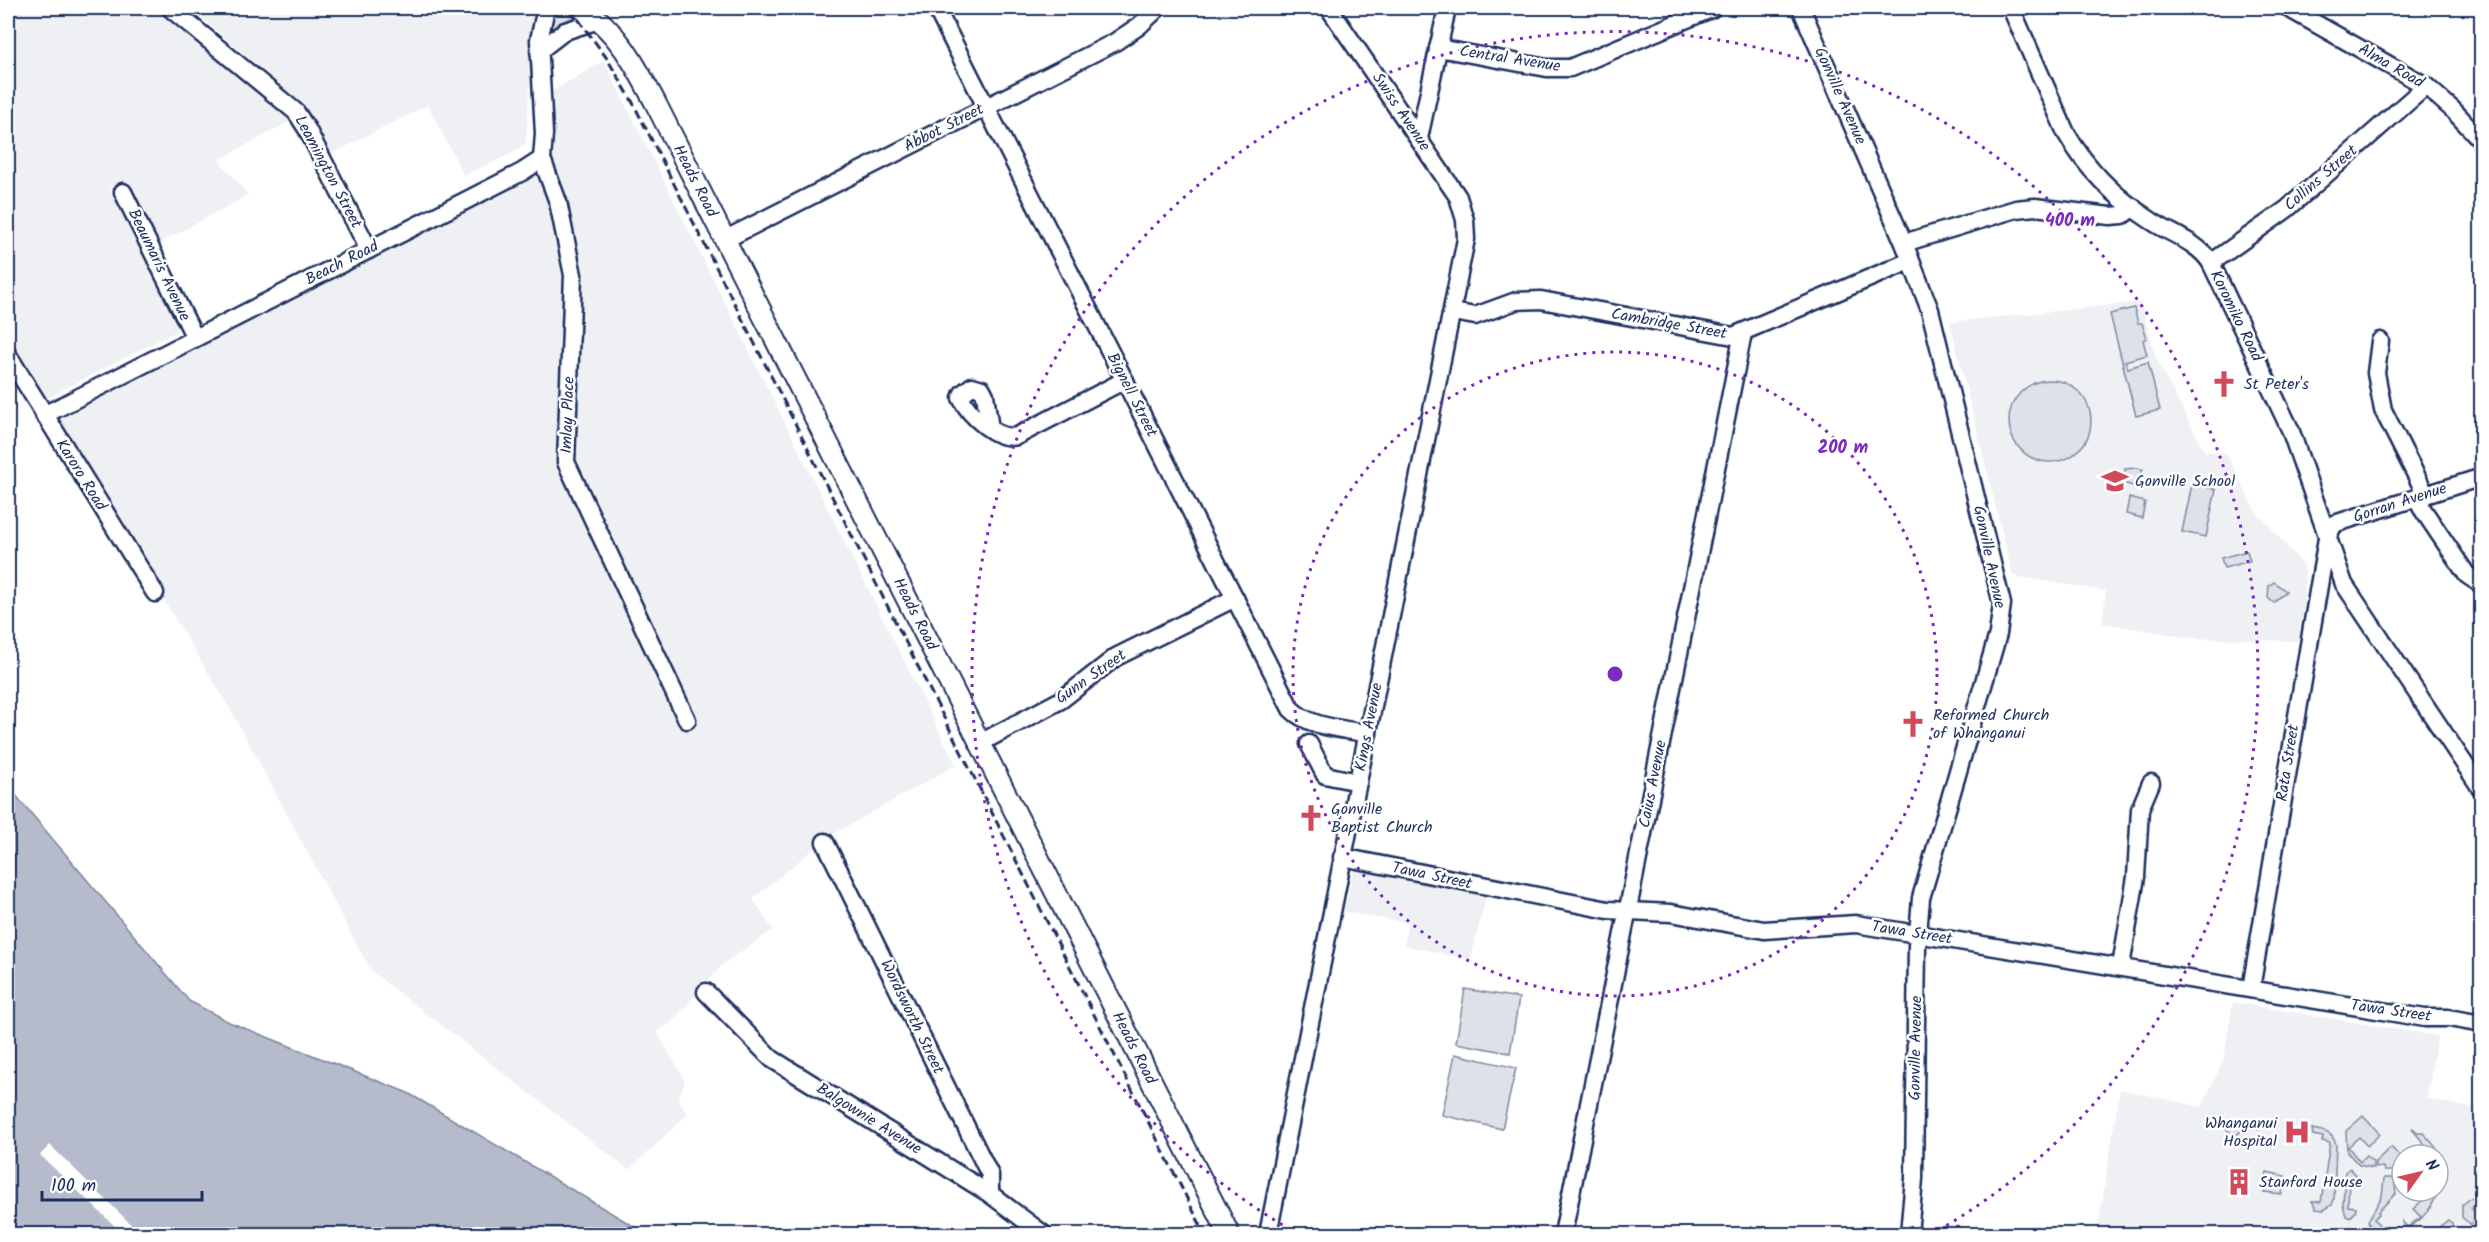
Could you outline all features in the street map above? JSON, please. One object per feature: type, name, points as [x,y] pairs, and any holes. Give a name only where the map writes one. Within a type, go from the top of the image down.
[{"type":"main road","name":"Heads Road","points":[[582,8],[599,20],[618,41],[643,79],[1229,1234]]},
{"type":"street","name":"Leamington Street","points":[[170,8],[296,112],[369,250]]},
{"type":"street","points":[[542,159],[544,134],[539,32],[546,8]]},
{"type":"street","name":"Bignell Street","points":[[936,8],[1291,709],[1303,719],[1313,723],[1368,734]]},
{"type":"street","name":"Abbot Street","points":[[724,240],[1126,36],[1158,8]]},
{"type":"street","name":"Swiss Avenue","points":[[1329,8],[1458,197],[1465,220]]},
{"type":"street","points":[[1419,138],[1447,8]]},
{"type":"street","name":"Central Avenue","points":[[1438,48],[1558,69],[1570,68],[1713,8]]},
{"type":"street","name":"Gonville Avenue","points":[[1801,8],[1904,243],[1933,321],[2002,604],[1998,634],[1925,877],[1918,933],[1914,1179],[1909,1234]]},
{"type":"street","name":"Koromiko Road","points":[[2011,8],[2077,153],[2090,169],[2133,207],[2150,220],[2199,248],[2211,262],[2290,429],[2344,584],[2481,790]]},
{"type":"street","name":"Alma Road","points":[[2291,8],[2426,86],[2452,109],[2481,141]]},
{"type":"street","points":[[539,51],[565,31],[599,20]]},
{"type":"street","name":"Collins Street","points":[[2211,262],[2287,209],[2426,86]]},
{"type":"street","name":"Beach Road","points":[[44,415],[522,172],[542,159]]},
{"type":"street","name":"Imlay Place","points":[[542,159],[558,202],[573,274],[566,462],[687,720]]},
{"type":"street","name":"Beaumaris Avenue","points":[[123,192],[195,338]]},
{"type":"street","points":[[1904,243],[2016,209],[2035,207],[2110,216],[2123,215],[2133,207]]},
{"type":"street","name":"Kings Avenue","points":[[1268,1234],[1453,312],[1466,239],[1465,220]]},
{"type":"street","name":"Cambridge Street","points":[[1453,312],[1475,316],[1516,301],[1541,300],[1733,336],[1910,261]]},
{"type":"street","name":"Caius Avenue","points":[[1563,1234],[1743,333]]},
{"type":"street","points":[[2380,341],[2376,373],[2383,410],[2422,487],[2421,507],[2459,565],[2467,575],[2481,585]]},
{"type":"street","name":"Karoro Road","points":[[8,355],[155,593]]},
{"type":"street","points":[[990,429],[1008,438],[1017,436],[1125,380]]},
{"type":"street","name":"Gorran Avenue","points":[[2327,538],[2334,524],[2481,477]]},
{"type":"street","name":"Rata Street","points":[[2251,989],[2327,538]]},
{"type":"street","name":"Gunn Street","points":[[980,742],[1061,700],[1116,657],[1235,598]]},
{"type":"street","points":[[1309,744],[1325,775],[1358,782]]},
{"type":"street","points":[[2121,966],[2136,877],[2140,809],[2151,783]]},
{"type":"street","name":"Wordsworth Street","points":[[825,842],[990,1175],[990,1194]]},
{"type":"street","name":"Tawa Street","points":[[1342,857],[1584,907],[1627,912],[1671,913],[1764,930],[1856,924],[2425,1018],[2449,1018],[2481,1024]]},
{"type":"street","name":"Balgownie Avenue","points":[[706,992],[772,1059],[990,1194],[1043,1234]]},
{"type":"shaded area","points":[[8,8],[160,8],[284,114],[289,122],[219,160],[248,195],[160,243],[127,181],[109,189],[180,322],[177,331],[41,401],[8,346]]},
{"type":"shaded area","points":[[190,8],[534,8],[526,143],[516,151],[464,176],[428,105],[331,154],[304,107]]},
{"type":"shaded area","points":[[555,8],[570,14],[575,20],[546,36]]},
{"type":"shaded area","points":[[604,61],[956,765],[828,837],[753,899],[773,930],[722,965],[671,1023],[657,1032],[685,1081],[678,1099],[688,1114],[629,1170],[371,971],[231,710],[54,421],[521,180],[552,161],[549,93]]},
{"type":"shaded area","name":"Gonville School","points":[[2141,302],[2156,359],[2205,452],[2226,453],[2255,510],[2305,567],[2304,602],[2298,641],[2193,638],[2102,623],[2106,591],[2013,576],[1950,322]]},
{"type":"shaded area","points":[[2134,308],[2138,323],[2142,323],[2147,338],[2143,340],[2147,355],[2125,361],[2128,368],[2148,362],[2160,410],[2136,416],[2110,314]]},
{"type":"shaded area","points":[[2050,380],[2066,383],[2079,392],[2088,405],[2091,421],[2088,437],[2079,450],[2066,459],[2050,462],[2034,459],[2021,450],[2012,437],[2009,421],[2012,405],[2021,392],[2034,383]]},
{"type":"shaded area","points":[[2125,469],[2143,469],[2138,487],[2122,483]]},
{"type":"shaded area","points":[[2192,484],[2216,489],[2206,537],[2182,532]]},
{"type":"shaded area","points":[[2129,498],[2145,502],[2142,518],[2126,514]]},
{"type":"shaded area","points":[[2247,551],[2250,561],[2224,568],[2221,558]]},
{"type":"shaded area","points":[[2274,582],[2286,591],[2274,603],[2268,598],[2269,586]]},
{"type":"shaded area","points":[[1354,868],[1487,893],[1470,960],[1404,945],[1408,923],[1344,912]]},
{"type":"shaded area","points":[[1465,989],[1519,998],[1510,1053],[1456,1043]]},
{"type":"shaded area","name":"Whanganui Hospital","points":[[2233,1002],[2437,1036],[2427,1099],[2481,1110],[2481,1234],[2097,1234],[2120,1089],[2202,1107],[2224,1058]]},
{"type":"shaded area","points":[[1455,1054],[1516,1068],[1502,1129],[1442,1115]]},
{"type":"shaded area","points":[[2363,1116],[2380,1134],[2367,1146],[2359,1137],[2348,1147],[2360,1162],[2366,1156],[2373,1162],[2373,1168],[2359,1165],[2347,1152],[2346,1131]]},
{"type":"shaded area","points":[[2228,1119],[2260,1124],[2259,1130],[2242,1127],[2234,1138],[2227,1129],[2219,1128],[2219,1125]]},
{"type":"shaded area","points":[[2312,1129],[2330,1135],[2336,1145],[2334,1199],[2332,1205],[2324,1210],[2316,1209],[2312,1201],[2321,1202],[2330,1143],[2322,1141],[2323,1137],[2313,1135]]},
{"type":"shaded area","points":[[2412,1129],[2423,1133],[2432,1143],[2424,1143]]},
{"type":"shaded area","points":[[2390,1148],[2390,1171],[2384,1171],[2383,1167],[2375,1168],[2375,1162]]},
{"type":"shaded area","points":[[2350,1168],[2356,1177],[2349,1177],[2348,1206],[2356,1207],[2354,1213],[2348,1217],[2343,1205],[2345,1172]]},
{"type":"shaded area","points":[[2267,1172],[2285,1176],[2282,1194],[2264,1192]]},
{"type":"shaded area","points":[[2384,1178],[2390,1178],[2390,1199],[2374,1219],[2386,1233],[2393,1227],[2399,1234],[2384,1235],[2372,1230],[2370,1226],[2368,1221],[2382,1196]]},
{"type":"shaded area","points":[[2471,1198],[2478,1200],[2471,1208],[2479,1216],[2470,1225],[2462,1217],[2462,1205]]},
{"type":"shaded area","points":[[2420,1203],[2433,1203],[2417,1222],[2403,1230],[2402,1221],[2407,1227],[2421,1217],[2413,1209]]},
{"type":"shaded area","points":[[2448,1220],[2452,1223],[2452,1234],[2431,1234]]},
{"type":"water","points":[[8,786],[189,1001],[229,1022],[408,1093],[647,1234],[8,1234]]},
{"type":"pier","points":[[50,1145],[141,1234],[123,1234],[40,1155]]},
{"type":"railway","points":[[570,8],[606,57],[630,97],[1205,1234]]},
{"type":"place","name":"St Peter's","points":[[2224,384]]},
{"type":"place","name":"Gonville School","points":[[2115,481]]},
{"type":"place","name":"Reformed Church of Whanganui","points":[[1913,724]]},
{"type":"place","name":"Gonville Baptist Church","points":[[1311,818]]},
{"type":"place","name":"Whanganui Hospital","points":[[2297,1132]]},
{"type":"place","name":"Stanford House","points":[[2239,1182]]}]
